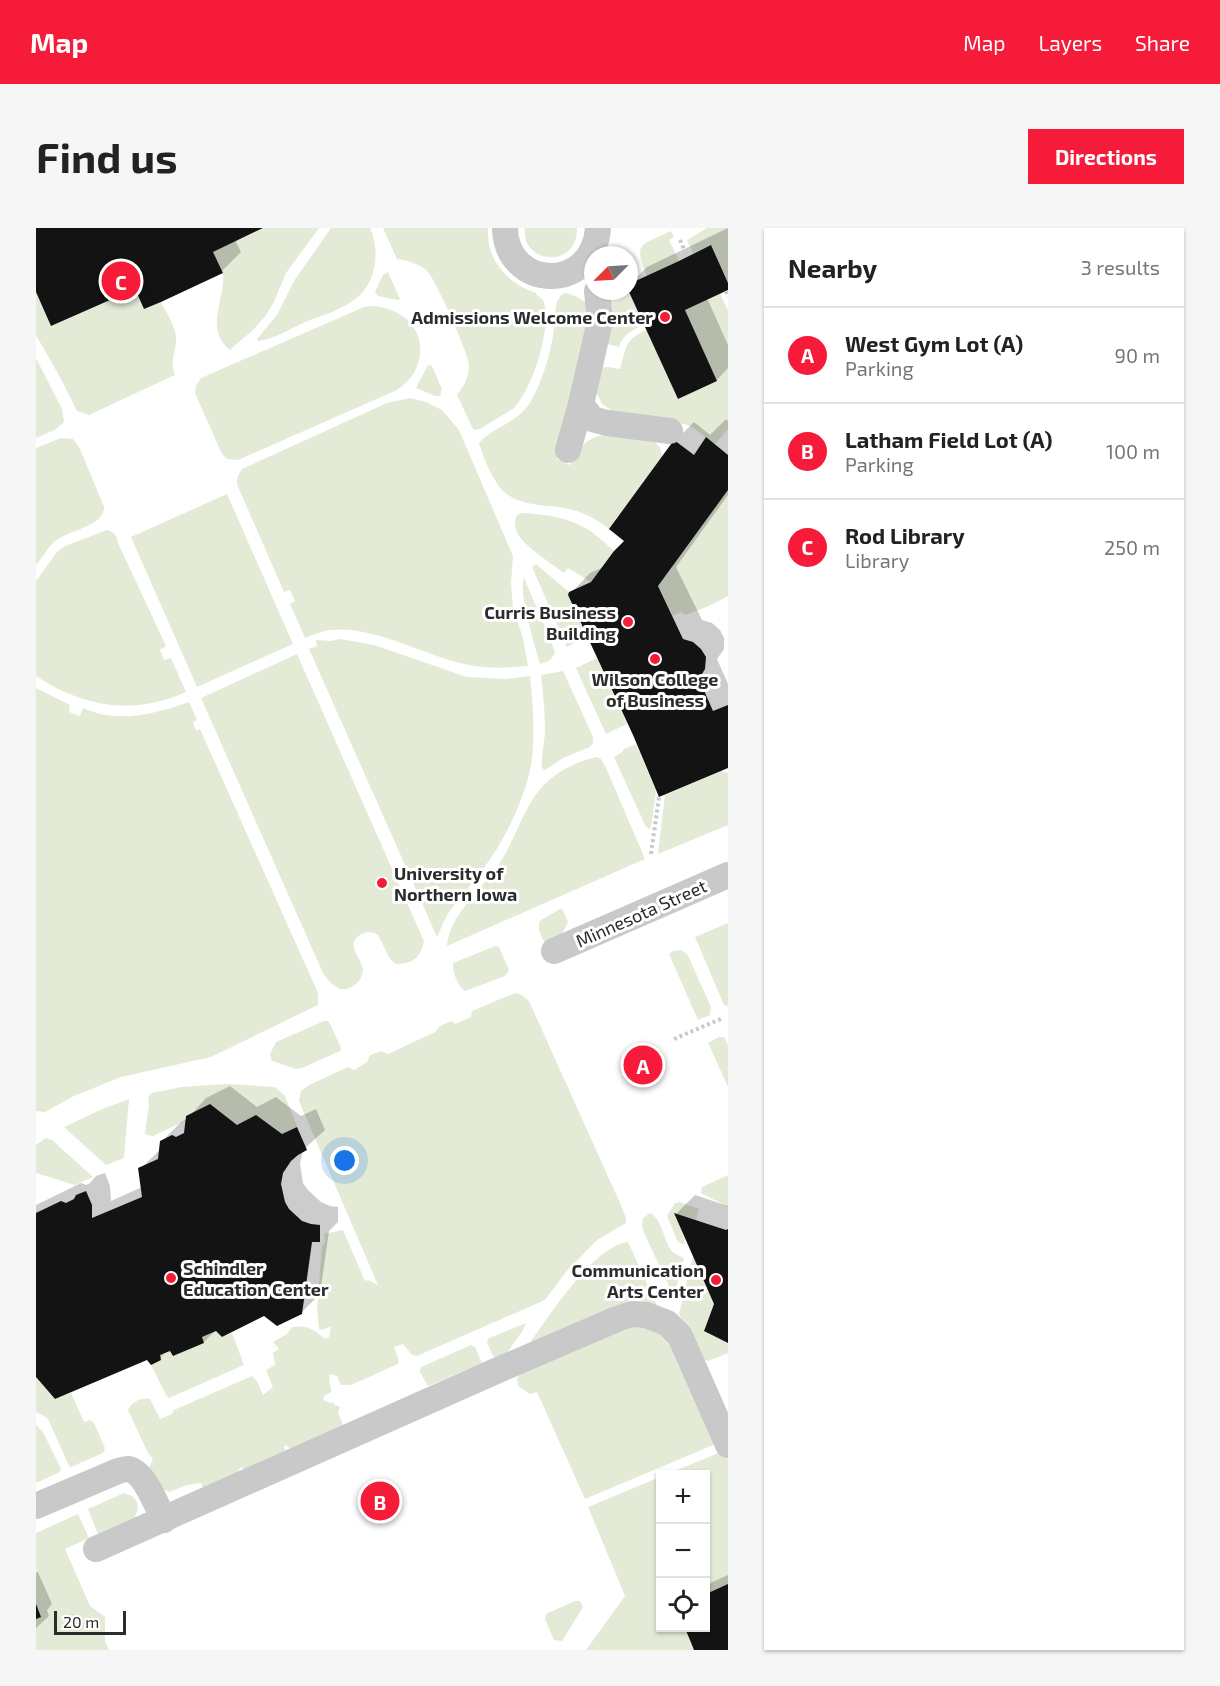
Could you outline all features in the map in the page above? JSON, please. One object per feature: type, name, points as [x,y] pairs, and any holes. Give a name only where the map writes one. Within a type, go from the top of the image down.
[{"type":"street","points":[[505,228],[505,238],[511,253],[521,265],[534,274],[550,277],[566,274],[580,267],[590,256],[597,241],[598,228]]},
{"type":"street","points":[[607,228],[611,230],[615,228]]},
{"type":"street","points":[[566,274],[584,283]]},
{"type":"street","points":[[568,450],[600,321],[598,300]]},
{"type":"street","points":[[581,404],[592,419],[670,431]]},
{"type":"street","name":"Minnesota Street","points":[[554,951],[728,875]]},
{"type":"street","points":[[96,1549],[507,1366],[632,1314],[646,1315],[667,1323],[680,1336],[728,1445]]},
{"type":"street","points":[[36,1506],[126,1469],[134,1471],[143,1479],[164,1520]]},
{"type":"path","points":[[680,240],[687,256]]},
{"type":"path","points":[[726,291],[728,297]]},
{"type":"path","points":[[651,854],[659,797]]},
{"type":"path","points":[[674,1039],[723,1018]]},
{"type":"green space","points":[[263,228],[319,228],[286,273],[266,315],[230,350],[222,342],[218,333],[223,274],[213,252]]},
{"type":"green space","points":[[331,228],[370,228],[375,258],[371,279],[366,288],[359,296],[340,308],[276,336],[258,341],[257,339],[277,315],[294,281]]},
{"type":"green space","points":[[383,228],[488,228],[488,240],[500,269],[516,283],[536,293],[543,300],[545,325],[543,340],[528,386],[514,408],[480,429],[474,430],[457,395],[466,381],[469,365],[444,301],[427,271],[416,264],[397,259]]},
{"type":"green space","points":[[525,228],[577,228],[575,242],[569,251],[560,256],[550,257],[540,255],[531,249],[526,240]]},
{"type":"green space","points":[[707,228],[728,228],[728,283],[711,245],[693,253],[687,240]]},
{"type":"green space","points":[[671,231],[674,237],[669,240],[679,261],[647,276],[640,257],[642,246]]},
{"type":"green space","points":[[388,272],[400,299],[398,300],[378,296],[375,292],[383,275]]},
{"type":"green space","points":[[135,289],[144,309],[161,302],[172,323],[176,337],[173,360],[175,375],[89,415],[77,411],[36,335],[36,292],[52,326]]},
{"type":"green space","points":[[564,293],[586,303],[592,322],[557,459],[570,465],[577,451],[586,442],[610,433],[654,441],[660,447],[662,457],[609,529],[591,517],[578,512],[526,503],[508,495],[494,479],[479,443],[514,419],[532,399],[549,356],[557,303]]},
{"type":"green space","points":[[720,294],[728,310],[728,429],[715,444],[692,427],[684,424],[615,413],[602,404],[595,390],[597,368],[620,369],[630,341],[647,330],[678,399],[717,381],[685,310]]},
{"type":"green space","points":[[606,300],[633,300],[644,324],[625,336],[619,347],[607,344]]},
{"type":"green space","points":[[373,306],[397,313],[407,319],[414,328],[420,348],[419,360],[414,373],[408,380],[397,390],[238,460],[227,459],[222,454],[195,393],[201,378],[364,307]]},
{"type":"green space","points":[[36,358],[62,409],[64,422],[55,430],[36,438]]},
{"type":"green space","points":[[428,365],[432,366],[442,389],[440,396],[416,388]]},
{"type":"green space","points":[[410,398],[426,402],[442,410],[459,430],[513,556],[511,584],[513,608],[523,638],[528,666],[496,668],[464,664],[363,632],[331,630],[305,638],[290,604],[295,601],[290,590],[284,592],[238,486],[237,479],[242,469],[387,403]]},
{"type":"green space","points":[[61,438],[73,439],[80,449],[104,507],[103,514],[92,524],[53,543],[36,565],[36,448]]},
{"type":"green space","points":[[728,490],[728,596],[691,613],[685,615],[681,612],[673,616],[658,586]]},
{"type":"green space","points":[[227,494],[293,644],[197,687],[131,537]]},
{"type":"green space","points":[[522,513],[549,516],[576,523],[592,532],[614,551],[591,582],[568,568],[564,573],[530,548],[519,536],[515,522],[517,515]]},
{"type":"green space","points":[[107,530],[116,536],[166,646],[160,650],[164,660],[171,658],[186,692],[147,704],[109,705],[72,695],[36,676],[36,581],[57,552],[65,546]]},
{"type":"green space","points":[[536,564],[569,592],[568,595],[587,637],[567,647],[532,567]]},
{"type":"green space","points":[[524,578],[555,654],[549,661],[540,664],[525,607]]},
{"type":"green space","points":[[340,639],[374,645],[467,677],[505,679],[530,676],[533,749],[526,786],[494,854],[445,918],[437,937],[309,649],[317,646],[316,640]]},
{"type":"green space","points":[[297,654],[424,941],[421,951],[412,961],[396,964],[390,959],[378,935],[369,932],[360,935],[354,947],[363,973],[358,982],[347,989],[334,986],[323,973],[201,698]]},
{"type":"green space","points":[[597,658],[627,724],[606,734],[576,668]]},
{"type":"green space","points":[[563,671],[593,737],[593,743],[590,747],[563,758],[545,770],[542,768],[545,729],[541,675]]},
{"type":"green space","points":[[36,688],[70,705],[69,712],[80,716],[83,708],[107,715],[134,716],[189,702],[197,720],[193,722],[196,731],[200,729],[318,993],[318,1005],[211,1057],[121,1077],[74,1096],[45,1112],[36,1111]]},
{"type":"green space","points":[[636,744],[656,791],[649,829],[646,827],[614,757],[624,749]]},
{"type":"green space","points":[[597,757],[601,759],[606,768],[645,859],[447,946],[454,923],[501,861],[533,798],[540,789],[564,770],[584,760]]},
{"type":"green space","points":[[721,771],[728,773],[728,825],[658,854],[665,795]]},
{"type":"green space","points":[[562,908],[568,922],[562,934],[547,947],[540,934],[539,923]]},
{"type":"green space","points":[[728,923],[728,1006],[724,1005],[695,937]]},
{"type":"green space","points":[[495,946],[499,947],[509,970],[505,976],[465,991],[456,978],[453,963]]},
{"type":"green space","points":[[681,950],[687,954],[711,1007],[710,1015],[698,1020],[669,954]]},
{"type":"green space","points":[[515,993],[529,1001],[620,1203],[626,1223],[597,1240],[566,1272],[545,1300],[417,1356],[412,1355],[403,1344],[394,1347],[399,1360],[398,1364],[351,1385],[341,1385],[337,1376],[330,1374],[331,1392],[324,1396],[323,1400],[333,1402],[340,1407],[338,1413],[344,1427],[297,1456],[286,1445],[284,1447],[286,1452],[256,1475],[240,1467],[238,1473],[203,1488],[201,1483],[187,1485],[169,1492],[159,1488],[149,1469],[153,1458],[149,1455],[128,1410],[132,1405],[140,1399],[150,1399],[160,1419],[172,1414],[174,1410],[252,1376],[257,1381],[263,1395],[273,1387],[266,1370],[275,1365],[273,1353],[279,1349],[273,1342],[287,1334],[292,1327],[306,1327],[325,1339],[329,1337],[331,1326],[319,1329],[317,1310],[322,1246],[325,1243],[324,1234],[343,1230],[365,1281],[368,1280],[378,1285],[299,1101],[301,1091],[348,1067],[354,1070],[367,1062],[370,1055],[381,1051],[388,1054],[435,1032],[440,1026],[452,1021],[455,1024],[471,1017],[472,1011]]},
{"type":"green space","points":[[324,1021],[330,1024],[341,1048],[340,1051],[296,1069],[272,1061],[270,1054],[276,1042]]},
{"type":"green space","points":[[724,1037],[728,1045],[728,1087],[708,1043]]},
{"type":"green space","points":[[227,1084],[275,1087],[285,1096],[297,1127],[282,1134],[237,1125],[210,1105],[186,1116],[185,1121],[153,1136],[145,1133],[148,1097],[152,1093],[181,1087]]},
{"type":"green space","points":[[129,1099],[124,1158],[106,1165],[64,1127],[100,1110]]},
{"type":"green space","points":[[46,1138],[52,1140],[93,1177],[75,1185],[36,1173],[36,1145]]},
{"type":"green space","points":[[728,1175],[728,1207],[701,1193],[702,1187]]},
{"type":"green space","points":[[680,1202],[699,1209],[696,1220],[675,1214],[685,1245],[678,1242],[667,1216],[675,1203]]},
{"type":"green space","points":[[650,1213],[658,1220],[671,1250],[684,1258],[674,1297],[642,1226],[643,1218]]},
{"type":"green space","points":[[628,1242],[658,1308],[526,1348],[585,1270],[614,1247]]},
{"type":"green space","points":[[693,1256],[714,1304],[704,1331],[728,1343],[728,1353],[708,1361],[702,1359],[679,1314]]},
{"type":"green space","points":[[526,1323],[503,1358],[499,1360],[493,1356],[487,1342],[489,1338]]},
{"type":"green space","points":[[639,1324],[667,1335],[718,1443],[585,1499],[537,1392],[530,1394],[518,1386],[517,1379],[520,1373]]},
{"type":"green space","points":[[216,1331],[222,1337],[232,1333],[244,1365],[169,1398],[151,1365],[160,1355],[170,1351],[173,1356],[204,1343],[202,1337]]},
{"type":"green space","points":[[471,1345],[475,1347],[482,1363],[428,1386],[420,1372],[421,1367]]},
{"type":"green space","points":[[36,1377],[55,1399],[71,1393],[84,1422],[90,1420],[94,1423],[105,1448],[103,1453],[69,1466],[48,1419],[36,1412]]},
{"type":"green space","points":[[36,1425],[43,1432],[61,1469],[60,1472],[36,1483]]},
{"type":"green space","points":[[721,1452],[728,1459],[728,1584],[710,1592],[710,1470],[677,1470]]},
{"type":"green space","points":[[656,1479],[656,1632],[687,1632],[694,1650],[586,1650],[625,1596],[588,1507]]},
{"type":"green space","points":[[124,1493],[133,1497],[137,1503],[136,1515],[133,1519],[98,1534],[88,1509]]},
{"type":"green space","points":[[78,1514],[89,1538],[65,1549],[90,1606],[105,1617],[105,1641],[109,1650],[36,1650],[36,1533]]},
{"type":"green space","points":[[580,1601],[583,1607],[562,1641],[554,1640],[545,1619],[546,1614]]},
{"type":"building","points":[[36,228],[263,228],[213,252],[223,273],[161,302],[144,309],[135,289],[51,326],[36,292]]},
{"type":"building","name":"Admissions Welcome Center","points":[[711,245],[728,283],[728,290],[685,310],[717,381],[678,399],[633,300],[638,300],[638,280]]},
{"type":"building","name":"Curris Business Building","points":[[706,437],[728,455],[728,490],[658,586],[683,639],[693,642],[706,657],[705,669],[699,679],[713,711],[728,705],[728,768],[659,797],[568,595],[569,592],[591,582],[624,541],[609,529],[674,440],[694,455]]},
{"type":"building","name":"Schindler Education Center","points":[[210,1104],[237,1125],[256,1115],[282,1134],[297,1127],[307,1150],[291,1161],[283,1173],[281,1184],[285,1202],[302,1221],[320,1225],[320,1242],[312,1242],[302,1314],[277,1326],[264,1316],[222,1337],[216,1331],[202,1337],[204,1343],[173,1356],[170,1351],[160,1355],[161,1360],[151,1365],[147,1360],[55,1399],[36,1377],[36,1213],[61,1201],[66,1203],[86,1191],[92,1205],[92,1218],[142,1197],[138,1168],[158,1159],[160,1141],[172,1135],[176,1137],[184,1133],[186,1116]]},
{"type":"building","name":"Communication Arts Center","points":[[674,1213],[728,1229],[728,1343],[704,1331],[714,1304]]},
{"type":"building","points":[[728,1584],[728,1650],[694,1650],[687,1632],[710,1632],[710,1592]]},
{"type":"building","points":[[36,1604],[41,1617],[36,1619]]},
{"type":"place","name":"Rod Library","points":[[121,281]]},
{"type":"place","name":"Admissions Welcome Center","points":[[665,317]]},
{"type":"place","name":"Curris Business Building","points":[[628,622]]},
{"type":"place","name":"Wilson College of Business","points":[[655,659]]},
{"type":"place","name":"University of Northern Iowa","points":[[382,883]]},
{"type":"place","name":"West Gym Lot (A)","points":[[643,1065]]},
{"type":"place","name":"Schindler Education Center","points":[[171,1278]]},
{"type":"place","name":"Communication Arts Center","points":[[716,1280]]},
{"type":"place","name":"Latham Field Lot (A)","points":[[380,1501]]}]
